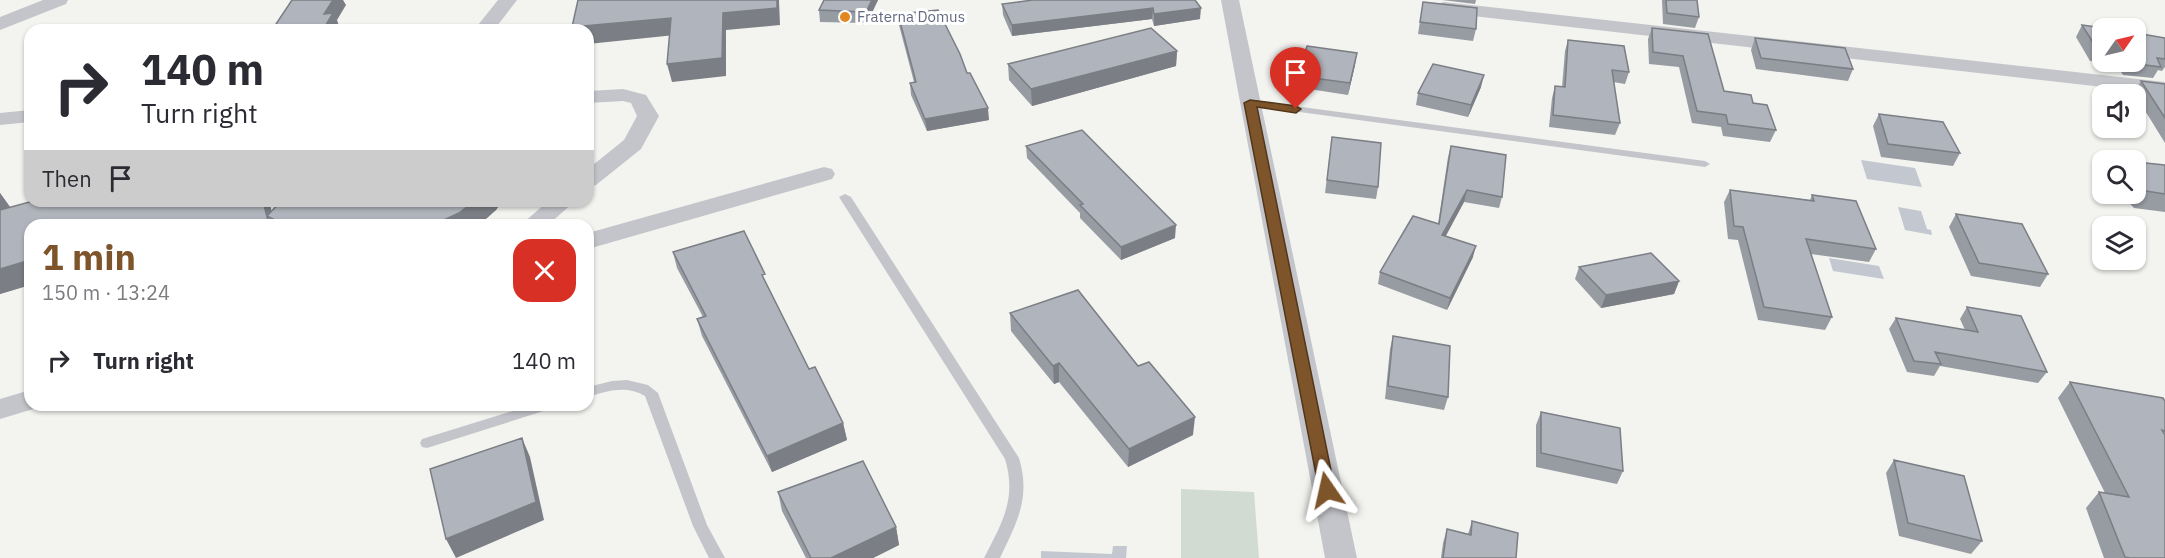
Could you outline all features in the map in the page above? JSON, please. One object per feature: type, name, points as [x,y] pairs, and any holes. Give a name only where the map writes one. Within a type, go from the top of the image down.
[{"type":"street","points":[[0,24],[59,0]]},
{"type":"street","points":[[489,24],[508,0]]},
{"type":"street","points":[[1230,0],[1341,558]]},
{"type":"street","points":[[1422,6],[2165,88]]},
{"type":"street","points":[[594,97],[623,95],[639,99],[648,116],[633,144],[594,175]]},
{"type":"street","points":[[0,119],[24,117]]},
{"type":"street","points":[[594,239],[824,174]]},
{"type":"street","points":[[540,219],[556,207]]},
{"type":"street","points":[[0,409],[24,402]]},
{"type":"lane","points":[[1250,103],[1705,164]]},
{"type":"lane","points":[[845,197],[1012,458],[1018,478],[1016,505],[993,558]]},
{"type":"lane","points":[[594,390],[621,383],[635,385],[651,393],[656,400],[700,526],[717,558]]},
{"type":"lane","points":[[427,443],[529,411]]},
{"type":"shaded area","points":[[1861,160],[1915,168],[1922,187],[1867,179]]},
{"type":"shaded area","points":[[1898,207],[1921,211],[1927,229],[1931,230],[1932,235],[1905,230]]},
{"type":"shaded area","points":[[1829,258],[1879,266],[1884,279],[1833,271]]},
{"type":"shaded area","points":[[1181,489],[1254,492],[1259,558],[1181,558]]},
{"type":"shaded area","points":[[1113,546],[1127,546],[1126,558],[1041,558],[1041,551],[1112,554]]},
{"type":"building","points":[[292,0],[333,0],[324,14],[333,13],[327,24],[276,24]]},
{"type":"building","points":[[578,0],[777,0],[777,8],[723,13],[722,58],[667,64],[671,18],[594,25],[573,24]]},
{"type":"building","points":[[824,0],[872,0],[866,12],[819,10]]},
{"type":"building","points":[[1033,0],[1195,0],[1201,8],[1154,14],[1153,8],[1012,25],[1002,4]]},
{"type":"building","points":[[1666,0],[1697,0],[1699,17],[1667,13]]},
{"type":"building","points":[[1423,2],[1477,8],[1476,29],[1420,22]]},
{"type":"building","points":[[938,10],[967,73],[970,73],[988,108],[925,119],[910,83],[916,82],[898,14]]},
{"type":"building","points":[[2082,25],[2092,26],[2092,41]]},
{"type":"building","points":[[1151,28],[1177,51],[1031,89],[1008,64]]},
{"type":"building","points":[[1652,28],[1708,34],[1724,91],[1751,95],[1753,103],[1767,105],[1776,130],[1728,124],[1726,115],[1697,111],[1683,56],[1653,52]]},
{"type":"building","points":[[2146,35],[2165,38],[2165,59],[2157,58],[2161,67],[2146,65]]},
{"type":"building","points":[[1755,38],[1845,48],[1853,69],[1761,58]]},
{"type":"building","points":[[1568,40],[1624,46],[1629,72],[1612,70],[1620,123],[1553,115],[1555,86],[1565,87]]},
{"type":"building","points":[[1307,46],[1357,53],[1350,83],[1298,76]]},
{"type":"building","points":[[1433,64],[1484,75],[1471,105],[1418,93]]},
{"type":"building","points":[[2141,81],[2165,84],[2165,118],[2146,89],[2146,84]]},
{"type":"building","points":[[1879,114],[1943,122],[1960,153],[1888,144]]},
{"type":"building","points":[[1082,130],[1176,225],[1121,247],[1026,146]]},
{"type":"building","points":[[1332,137],[1381,143],[1378,187],[1327,180]]},
{"type":"building","points":[[1451,146],[1506,155],[1502,197],[1467,190],[1442,235],[1476,246],[1450,298],[1380,272],[1413,216],[1439,224]]},
{"type":"building","points":[[2146,163],[2165,165],[2165,194],[2146,191]]},
{"type":"building","points":[[1730,190],[1814,201],[1812,195],[1856,201],[1876,249],[1806,239],[1832,317],[1764,307],[1743,227],[1734,226]]},
{"type":"building","points":[[24,203],[24,207],[264,207],[268,219],[24,219],[24,262],[0,269],[0,210]]},
{"type":"building","points":[[275,207],[466,207],[446,219],[273,219],[267,216]]},
{"type":"building","points":[[1956,214],[2022,224],[2048,274],[1979,263]]},
{"type":"building","points":[[744,231],[765,274],[762,275],[809,369],[815,367],[843,423],[767,456],[697,319],[706,316],[673,252]]},
{"type":"building","points":[[1651,253],[1679,281],[1606,295],[1579,267]]},
{"type":"building","points":[[1078,290],[1138,366],[1149,362],[1195,417],[1129,449],[1059,363],[1053,366],[1010,313]]},
{"type":"building","points":[[1967,307],[2021,316],[2047,372],[1935,352],[1941,364],[1914,361],[1896,318],[1978,332]]},
{"type":"building","points":[[1393,336],[1450,346],[1448,397],[1388,386]]},
{"type":"building","points":[[2070,382],[2163,398],[2165,401],[2165,431],[2162,430],[2165,435],[2165,558],[2125,557],[2099,492],[2129,497]]},
{"type":"building","points":[[1541,412],[1620,428],[1623,471],[1541,453]]},
{"type":"building","points":[[522,438],[536,502],[446,539],[430,469]]},
{"type":"building","points":[[1894,460],[1964,476],[1982,541],[1908,523]]},
{"type":"building","points":[[863,461],[896,527],[831,558],[811,558],[778,492]]},
{"type":"building","points":[[1472,521],[1518,533],[1516,558],[1443,558],[1447,529],[1471,535]]},
{"type":"place","name":"Fraterna Domus","points":[[845,17]]},
{"type":"route","points":[[1296,109],[1250,103],[1327,490]]}]
